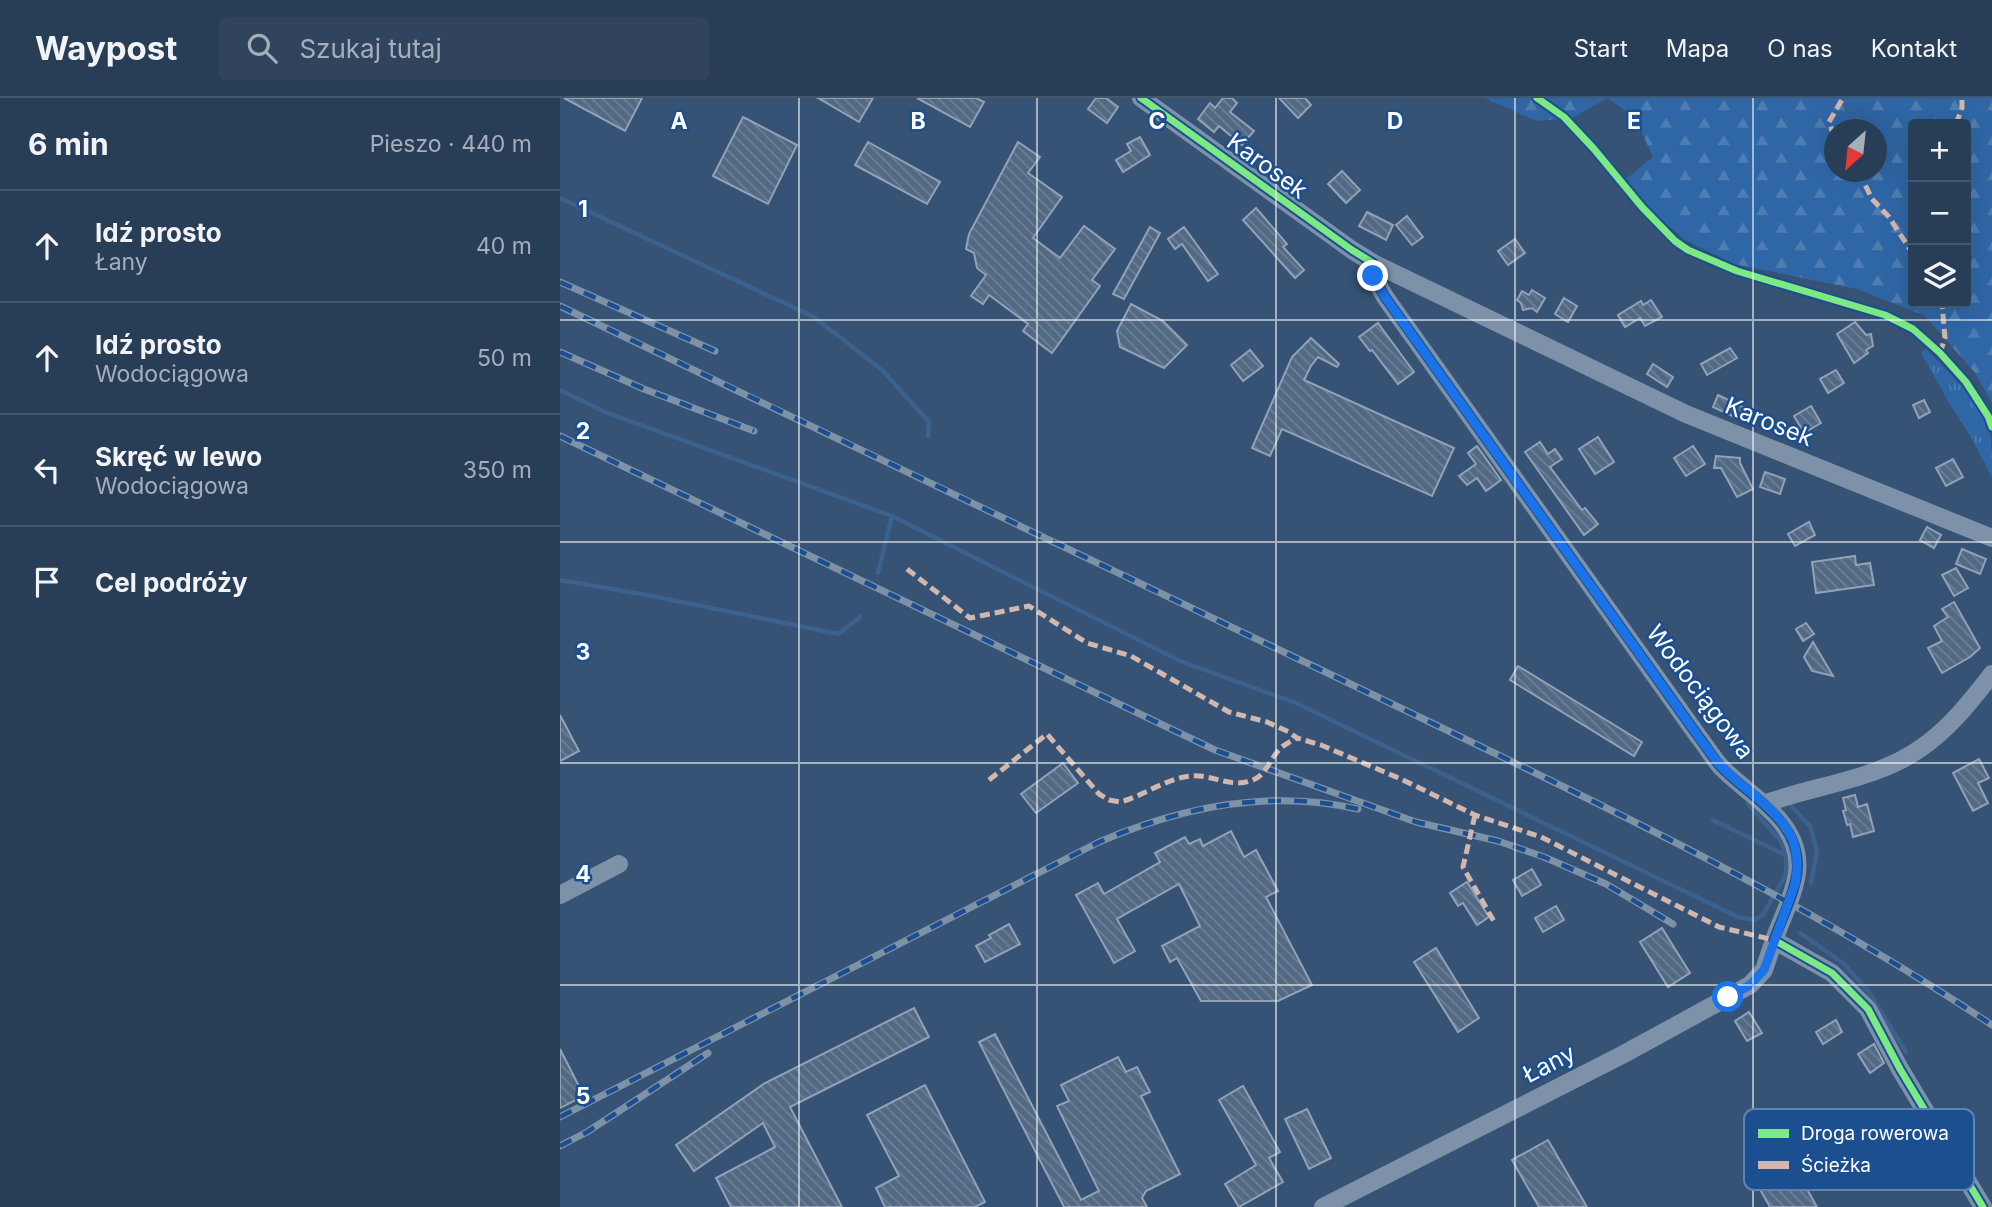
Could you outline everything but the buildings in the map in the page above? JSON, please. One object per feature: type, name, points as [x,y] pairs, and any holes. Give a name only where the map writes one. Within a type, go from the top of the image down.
[{"type":"street","name":"Karosek","points":[[1141,98],[1341,243],[1373,263],[1685,414],[1992,538]]},
{"type":"street","name":"Wodociągowa","points":[[1373,263],[1373,276],[1385,297],[1698,736],[1720,766],[1788,829],[1794,842],[1797,871],[1795,884],[1774,940]]},
{"type":"street","points":[[1764,804],[1868,773],[1919,750],[1942,732],[1992,674]]},
{"type":"street","points":[[560,895],[619,864]]},
{"type":"street","points":[[1774,940],[1832,973],[1868,1009],[1924,1109]]},
{"type":"street","name":"Łany","points":[[1323,1207],[1622,1055],[1750,985],[1764,970],[1774,940]]},
{"type":"street","points":[[1973,1190],[1983,1207]]},
{"type":"green space","points":[[1485,98],[1608,98],[1572,118],[1536,121]]},
{"type":"green space","points":[[1608,98],[1992,98],[1992,404],[1976,374],[1925,316],[1857,289],[1734,264],[1685,240],[1653,212],[1626,179],[1653,157],[1635,118]]},
{"type":"green space","points":[[1926,349],[1965,390],[1981,413],[1991,439],[1992,478],[1921,353]]},
{"type":"waterway","points":[[560,198],[814,317],[882,370],[929,422],[928,436]]},
{"type":"waterway","points":[[560,390],[605,412],[892,516],[1180,661],[1296,703],[1738,917],[1754,920],[1763,915],[1786,874],[1786,855],[1780,840],[1747,803]]},
{"type":"waterway","points":[[878,573],[892,516]]},
{"type":"waterway","points":[[560,580],[839,634],[860,617]]},
{"type":"waterway","points":[[1791,806],[1810,826],[1817,851],[1811,883]]},
{"type":"waterway","points":[[1713,820],[1785,855]]},
{"type":"waterway","points":[[1800,933],[1843,963],[1869,992],[1906,1052]]},
{"type":"railway","points":[[560,282],[715,351]]},
{"type":"railway","points":[[560,306],[1671,840],[1834,928],[1992,1025]]},
{"type":"railway","points":[[560,352],[644,389],[754,431]]},
{"type":"railway","points":[[560,436],[1215,750],[1416,822],[1498,841],[1544,857],[1606,884],[1673,924]]},
{"type":"railway","points":[[560,1117],[1099,842],[1130,830],[1194,811],[1259,801],[1325,803],[1358,809]]},
{"type":"railway","points":[[560,1146],[587,1132],[708,1053]]},
{"type":"marked path","points":[[1831,119],[1843,98]]},
{"type":"marked path","points":[[1958,119],[1962,98]]},
{"type":"marked path","points":[[1864,182],[1872,199],[1889,217],[1908,246]]},
{"type":"marked path","points":[[1940,353],[1945,338],[1942,308]]},
{"type":"marked path","points":[[907,569],[970,618],[1029,606],[1087,643],[1131,656],[1229,712],[1267,722],[1297,738],[1321,745],[1401,779],[1475,815],[1541,837],[1719,927],[1774,940]]},
{"type":"marked path","points":[[989,780],[1047,734],[1099,794],[1120,802],[1182,777],[1199,776],[1247,782],[1263,773],[1281,748],[1297,738]]},
{"type":"marked path","points":[[1475,815],[1463,867],[1496,925]]},
{"type":"cycle path","points":[[1141,98],[1373,263],[1373,276],[1385,297],[1715,760],[1784,825],[1797,855],[1797,873],[1791,898],[1774,940],[1832,973],[1868,1009],[1924,1109]]},
{"type":"cycle path","points":[[1537,98],[1564,117],[1675,241],[1688,250],[1737,271],[1885,315],[1913,329],[1940,353],[1966,382],[1992,427]]},
{"type":"cycle path","points":[[1973,1190],[1983,1207]]},
{"type":"route","points":[[1373,276],[1385,297],[1720,766],[1788,829],[1797,856],[1795,884],[1764,970],[1750,985],[1728,997]]}]
